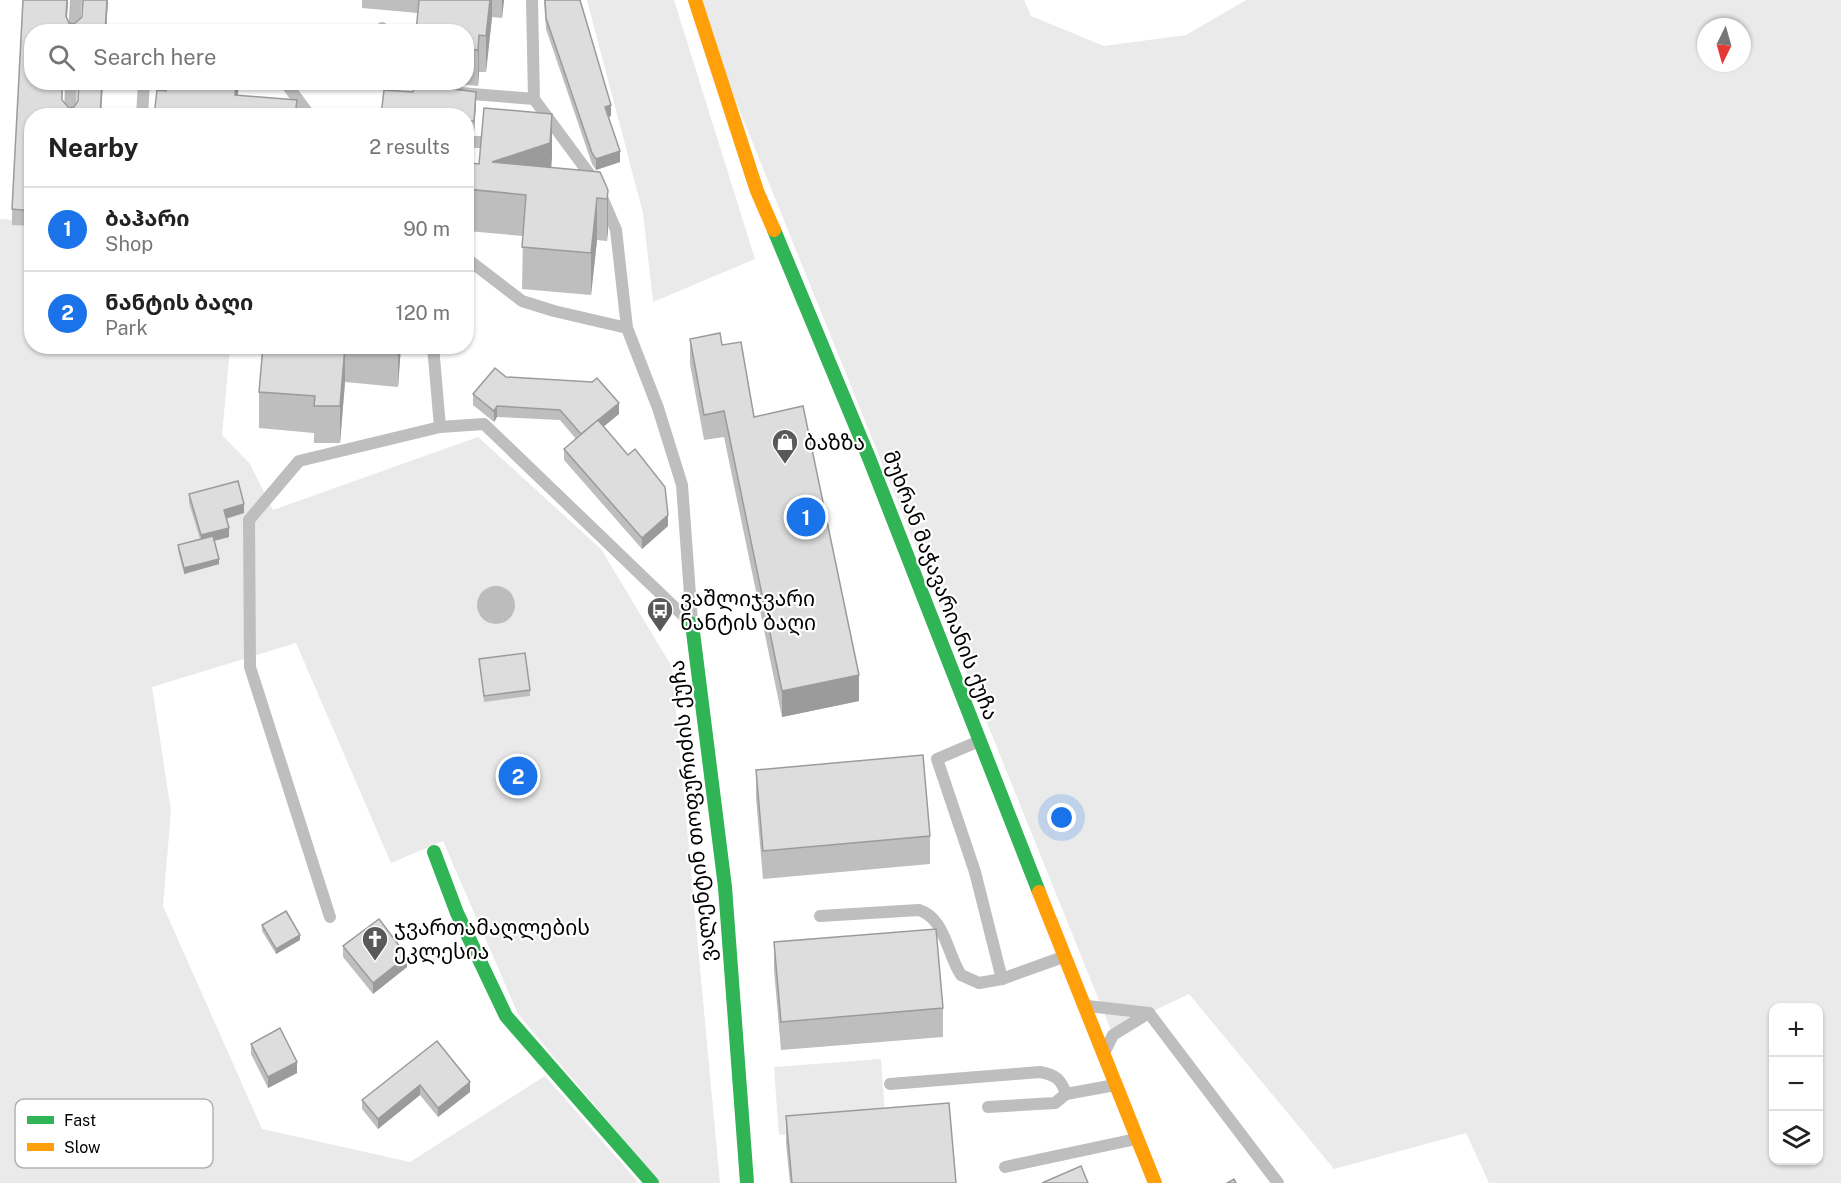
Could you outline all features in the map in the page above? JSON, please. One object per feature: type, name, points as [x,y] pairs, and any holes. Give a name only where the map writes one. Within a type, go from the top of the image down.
[{"type":"main road","name":"მუხრან მაჭავარიანის ქუჩა","points":[[695,0],[758,190],[869,458],[1155,1183]]},
{"type":"main road","name":"ვალენტინ თოფურიძის ქუჩა","points":[[692,624],[726,886],[747,1183]]},
{"type":"main road","points":[[434,852],[457,913],[507,1016],[652,1183]]},
{"type":"lane","points":[[74,24],[76,0]]},
{"type":"lane","points":[[441,92],[534,99],[532,0]]},
{"type":"lane","points":[[70,108],[71,90]]},
{"type":"lane","points":[[142,108],[144,90]]},
{"type":"lane","points":[[291,90],[304,108]]},
{"type":"lane","name":"ვალენტინ თოფურიძის ქუჩა","points":[[534,99],[559,141],[596,183],[616,230],[627,328],[658,408],[682,485],[692,624]]},
{"type":"lane","points":[[474,142],[510,143]]},
{"type":"lane","points":[[474,264],[522,301],[627,328]]},
{"type":"lane","points":[[434,354],[440,427]]},
{"type":"lane","points":[[330,917],[250,667],[249,520],[299,461],[440,427],[484,424],[692,624]]},
{"type":"lane","points":[[979,741],[937,759],[975,872],[1002,979]]},
{"type":"lane","points":[[820,916],[918,910],[925,912],[936,921],[961,975],[978,983],[1002,979],[1065,956]]},
{"type":"lane","points":[[1084,1006],[1149,1013],[1278,1183]]},
{"type":"lane","points":[[1106,1059],[1107,1045],[1113,1035],[1149,1013]]},
{"type":"lane","points":[[890,1084],[1040,1072],[1053,1074],[1062,1081],[1066,1094]]},
{"type":"lane","points":[[988,1107],[1055,1103],[1066,1094],[1117,1085]]},
{"type":"lane","points":[[1005,1167],[1137,1138]]},
{"type":"shaded area","points":[[587,0],[674,0],[755,259],[653,302],[643,213]]},
{"type":"shaded area","points":[[695,0],[1024,0],[1031,16],[1104,46],[1186,35],[1246,0],[1841,0],[1841,1183],[1489,1183],[1466,1133],[1334,1169],[1189,994],[1149,1013],[1113,1035]]},
{"type":"shaded area","points":[[0,219],[24,221],[24,354],[229,354],[222,435],[250,464],[273,510],[478,437],[601,549],[672,667],[720,1183],[660,1183],[518,1014],[443,841],[391,863],[296,643],[152,687],[171,811],[163,906],[262,1129],[410,1162],[545,1076],[639,1183],[0,1183]]},
{"type":"shaded area","points":[[496,586],[510,591],[515,605],[510,619],[496,624],[482,619],[477,605],[482,591]]},
{"type":"shaded area","points":[[881,1059],[886,1127],[779,1135],[774,1067]]},
{"type":"building","points":[[23,0],[67,0],[66,16],[69,23],[74,24],[24,24],[24,90],[62,90],[62,100],[69,108],[24,108],[24,210],[12,209]]},
{"type":"building","points":[[83,0],[107,0],[106,24],[74,24],[82,17]]},
{"type":"building","points":[[419,0],[490,0],[486,36],[479,35],[478,50],[474,50],[474,24],[417,24]]},
{"type":"building","points":[[545,0],[580,0],[611,105],[605,107],[620,151],[596,159],[592,153],[546,18]]},
{"type":"building","points":[[79,90],[102,90],[100,108],[69,108],[74,107],[78,101]]},
{"type":"building","points":[[157,90],[235,90],[235,95],[297,100],[296,108],[155,108]]},
{"type":"building","points":[[384,90],[413,92],[413,90],[460,90],[476,92],[474,121],[474,108],[382,108]]},
{"type":"building","points":[[484,108],[552,114],[550,143],[492,162],[600,172],[608,190],[607,199],[597,198],[591,253],[522,247],[526,195],[474,190],[474,163],[479,164]]},
{"type":"building","points":[[720,333],[722,345],[741,342],[754,417],[803,406],[859,675],[782,691],[724,411],[704,415],[690,339]]},
{"type":"building","points":[[262,354],[344,354],[340,406],[314,406],[315,396],[259,392]]},
{"type":"building","points":[[495,368],[506,377],[592,382],[597,378],[619,403],[581,434],[560,410],[497,406],[494,411],[473,394]]},
{"type":"building","points":[[598,420],[628,455],[635,449],[665,487],[668,515],[642,538],[564,449]]},
{"type":"building","points":[[238,481],[244,504],[224,510],[229,528],[201,535],[189,494]]},
{"type":"building","points":[[213,536],[219,559],[184,568],[178,545]]},
{"type":"building","points":[[525,653],[530,690],[484,696],[479,659]]},
{"type":"building","points":[[923,755],[930,836],[763,851],[756,770]]},
{"type":"building","points":[[286,911],[300,935],[276,949],[262,925]]},
{"type":"building","name":"ჯვართამაღლების ეკლესია","points":[[379,919],[407,956],[373,983],[343,946]]},
{"type":"building","points":[[936,929],[943,1008],[781,1022],[774,942]]},
{"type":"building","points":[[280,1028],[297,1062],[268,1077],[251,1044]]},
{"type":"building","points":[[437,1041],[470,1082],[438,1108],[420,1085],[378,1119],[362,1100]]},
{"type":"building","points":[[949,1103],[956,1183],[792,1183],[786,1116]]},
{"type":"building","points":[[1081,1166],[1088,1183],[1042,1183]]},
{"type":"traffic: fast","points":[[774,230],[869,458],[1039,892]]},
{"type":"traffic: fast","points":[[692,624],[725,887],[747,1183]]},
{"type":"traffic: fast","points":[[434,852],[457,913],[506,1016],[652,1183]]},
{"type":"traffic: slow","points":[[695,0],[757,191],[774,230]]},
{"type":"traffic: slow","points":[[1039,892],[1155,1183]]},
{"type":"place","name":"ბაზზა","points":[[785,465]]},
{"type":"place","name":"ბაჰარი","points":[[806,517]]},
{"type":"place","name":"ვაშლიჯვარი ნანტის ბაღი","points":[[660,633]]},
{"type":"place","name":"ნანტის ბაღი","points":[[518,776]]},
{"type":"place","name":"ჯვართამაღლების ეკლესია","points":[[375,962]]}]
